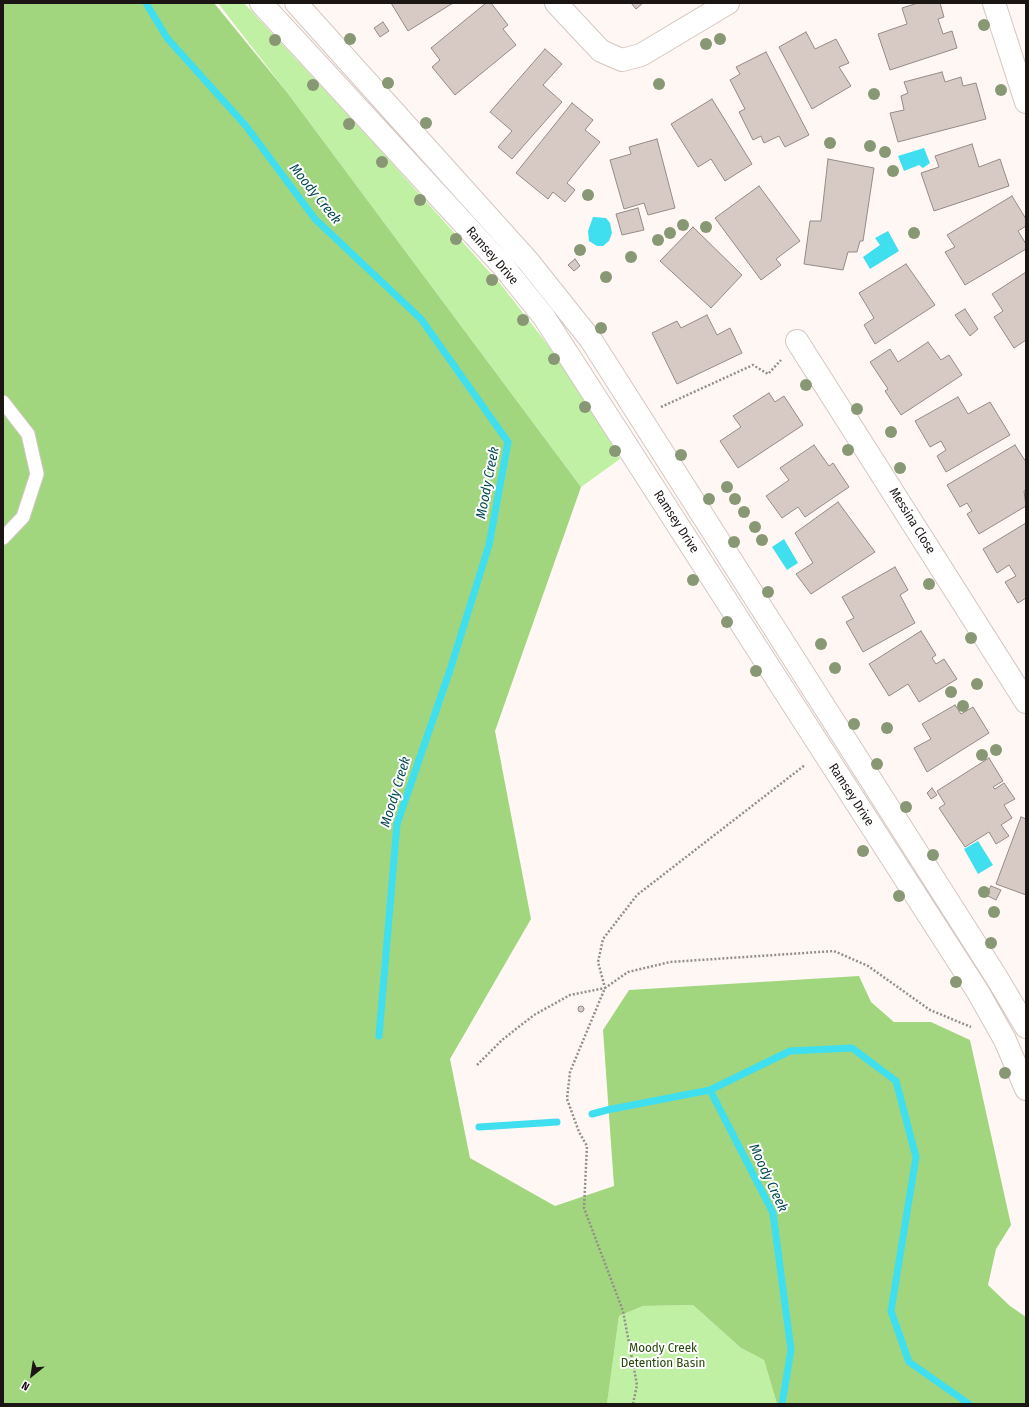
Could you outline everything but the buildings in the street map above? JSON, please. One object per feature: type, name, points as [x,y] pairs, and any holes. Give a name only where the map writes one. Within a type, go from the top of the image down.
[{"type":"main road","name":"Ramsey Drive","points":[[261,3],[497,260],[544,317],[978,992],[1004,1040],[1026,1089]]},
{"type":"main road","name":"Ramsey Drive","points":[[296,3],[528,261],[591,340],[989,964],[1026,1027]]},
{"type":"main road","points":[[556,3],[601,51],[622,60],[641,56],[728,3]]},
{"type":"main road","points":[[994,3],[1026,102]]},
{"type":"main road","name":"Messina Close","points":[[797,341],[1026,702]]},
{"type":"lane","points":[[3,402],[28,434],[37,474],[23,517],[3,538]]},
{"type":"path","points":[[661,407],[753,365],[768,374],[797,341]]},
{"type":"path","points":[[633,1404],[637,1385],[623,1311],[584,1208],[587,1146],[579,1132],[567,1099],[570,1072],[605,988],[598,962],[603,939],[637,895],[823,751]]},
{"type":"path","points":[[477,1065],[502,1040],[534,1015],[570,995],[605,988],[628,972],[670,962],[834,951],[868,966],[930,1010],[1004,1040]]},
{"type":"green space","points":[[3,3],[214,3],[286,91],[581,487],[495,731],[531,919],[450,1059],[470,1158],[555,1206],[614,1186],[603,1030],[629,990],[859,976],[871,1002],[894,1022],[931,1022],[970,1040],[1011,1225],[996,1249],[988,1285],[1010,1306],[1026,1317],[1026,1404],[777,1404],[764,1360],[741,1348],[693,1305],[643,1306],[619,1316],[607,1404],[3,1404]]},
{"type":"green space","points":[[218,3],[244,3],[371,140],[502,286],[579,385],[620,459],[581,487],[286,91]]},
{"type":"green space","name":"Moody Creek Detention Basin","points":[[693,1305],[741,1348],[764,1360],[777,1404],[607,1404],[619,1316],[643,1306]]},
{"type":"water","points":[[924,148],[930,163],[923,168],[919,165],[904,171],[898,156]]},
{"type":"water","points":[[593,217],[606,218],[610,223],[612,233],[609,241],[603,246],[597,246],[589,241],[588,231]]},
{"type":"water","points":[[888,231],[899,251],[870,269],[863,257],[880,245],[875,238]]},
{"type":"water","points":[[784,539],[798,563],[787,570],[772,547]]},
{"type":"water","points":[[978,841],[993,865],[978,874],[964,849]]},
{"type":"waterway","name":"Moody Creek","points":[[146,3],[167,38],[246,126],[315,219],[421,319],[508,442],[489,545],[450,670],[397,824],[379,1036]]},
{"type":"waterway","points":[[607,1110],[710,1090],[790,1051],[852,1048],[896,1081],[916,1157],[891,1311],[909,1362],[969,1404]]},
{"type":"waterway","name":"Moody Creek","points":[[706,1091],[710,1090],[773,1213],[791,1350],[782,1404]]},
{"type":"waterway","name":"Moody Creek","points":[[592,1114],[611,1109]]},
{"type":"waterway","name":"Moody Creek","points":[[479,1127],[557,1122]]}]
